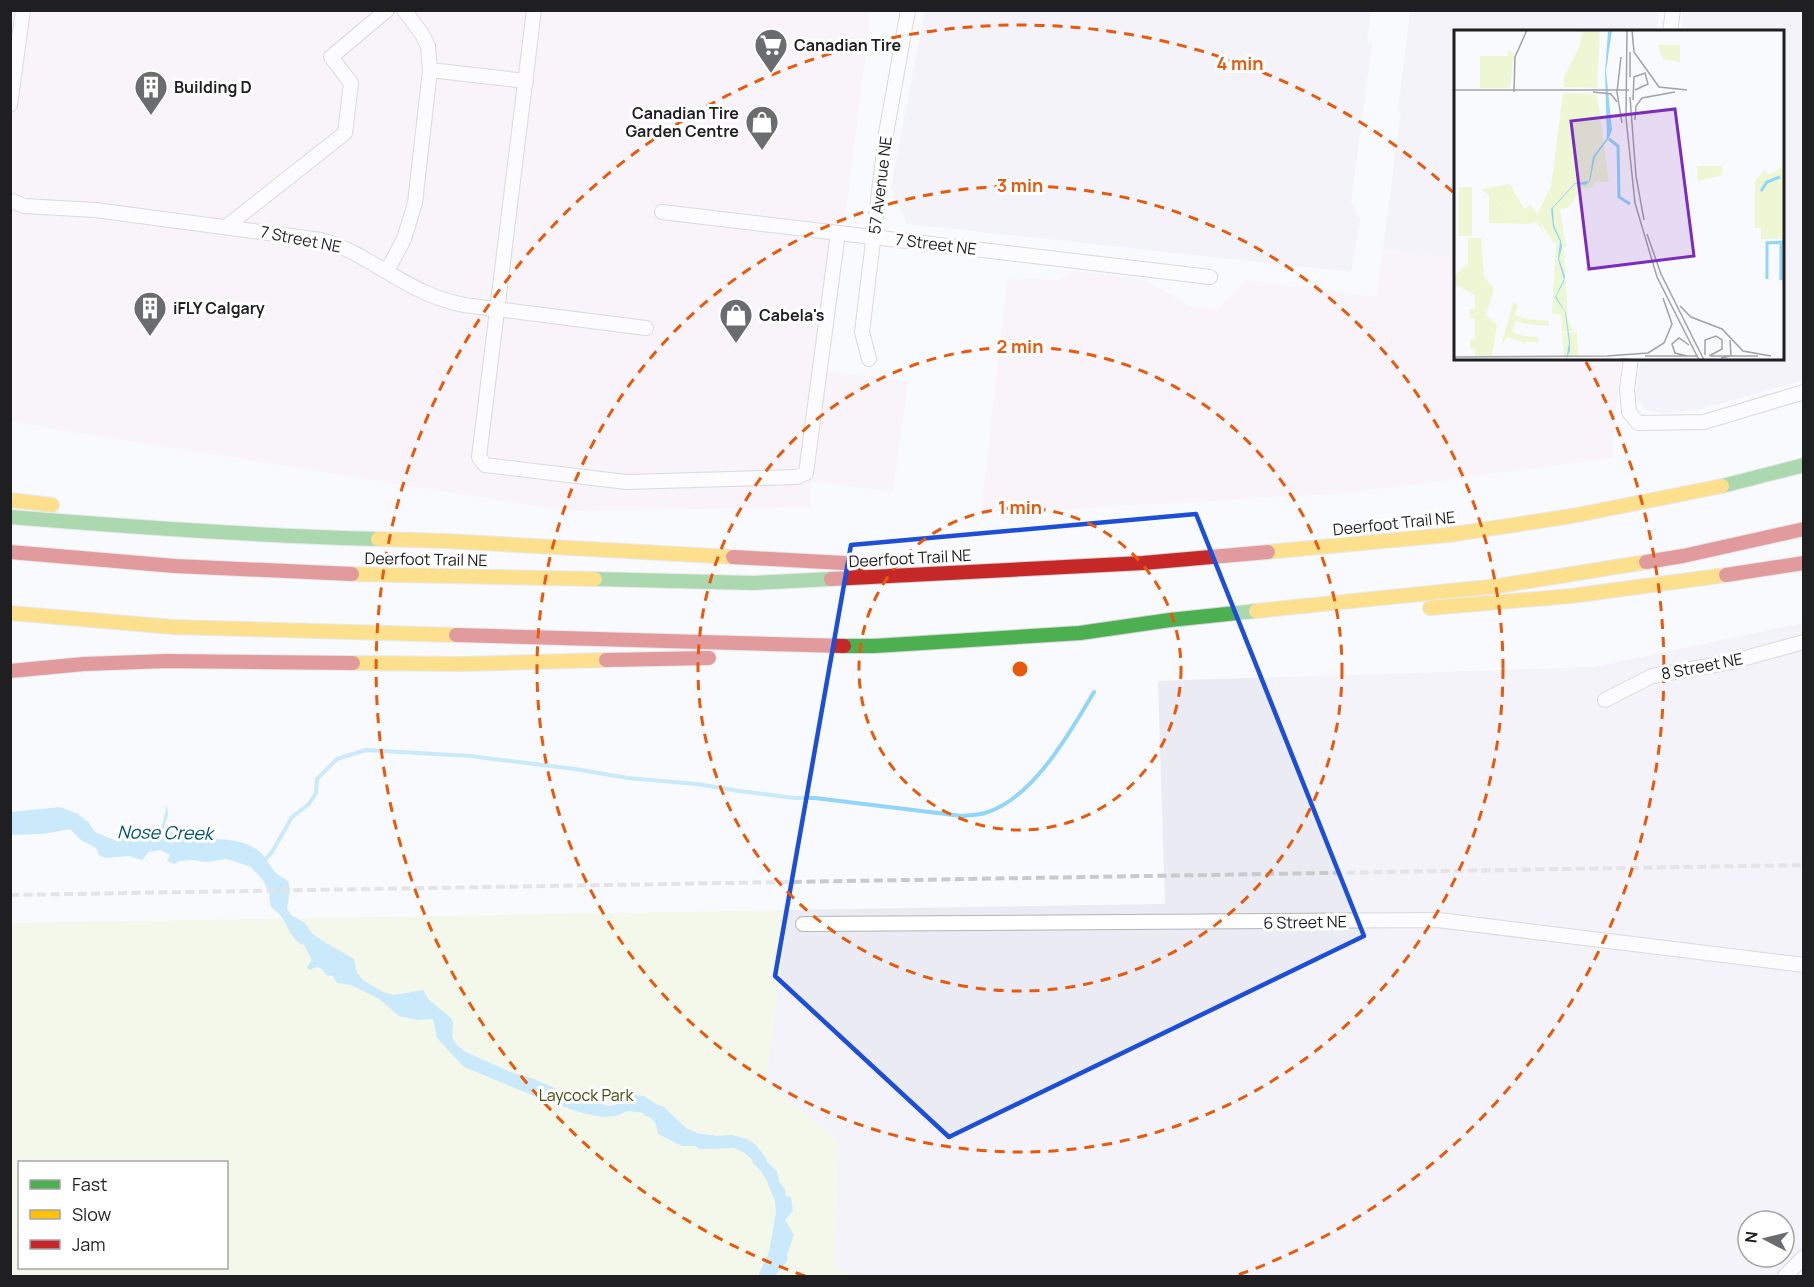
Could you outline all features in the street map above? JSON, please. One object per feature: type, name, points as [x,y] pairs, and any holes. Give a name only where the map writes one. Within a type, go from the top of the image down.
[{"type":"highway","name":"Deerfoot Trail NE","points":[[10,552],[175,566],[351,573],[753,583],[1143,563],[1459,534],[1699,492],[1803,465]]},
{"type":"highway","points":[[10,500],[147,517],[232,524],[322,538]]},
{"type":"highway","points":[[10,517],[322,538],[445,541],[884,565],[1112,556],[1143,563]]},
{"type":"highway","points":[[10,614],[173,627],[874,646],[1080,633],[1170,620],[1498,586],[1683,556],[1803,529]]},
{"type":"highway","points":[[1170,620],[1500,604],[1678,583],[1803,563]]},
{"type":"highway","points":[[10,671],[84,664],[167,661],[461,664],[721,658],[743,644]]},
{"type":"street","points":[[10,105],[23,10]]},
{"type":"street","points":[[227,226],[345,133],[351,83],[331,57],[387,10]]},
{"type":"street","points":[[387,272],[404,239],[415,203],[430,70],[428,46],[404,10]]},
{"type":"street","points":[[534,10],[479,457],[485,465],[627,482],[797,477],[806,473],[838,233]]},
{"type":"street","name":"57 Avenue NE","points":[[869,359],[861,332],[886,134],[908,10]]},
{"type":"street","points":[[1670,30],[1673,10]]},
{"type":"street","points":[[430,70],[526,81]]},
{"type":"street","name":"7 Street NE","points":[[12,201],[34,207],[95,210],[227,226],[338,244],[425,293],[445,300],[464,305],[646,328]]},
{"type":"street","name":"7 Street NE","points":[[662,212],[1210,277]]},
{"type":"street","points":[[1631,360],[1627,389],[1629,412],[1638,423],[1704,422],[1803,392]]},
{"type":"street","name":"8 Street NE","points":[[1605,700],[1652,676],[1731,662],[1803,642]]},
{"type":"street","name":"6 Street NE","points":[[803,924],[1438,920],[1803,965]]},
{"type":"street","points":[[1785,1276],[1803,1257]]},
{"type":"highlighted area","points":[[1196,514],[1364,936],[949,1137],[775,976],[851,545]]},
{"type":"shaded area","points":[[10,11],[871,11],[826,371],[908,382],[893,492],[811,481],[810,507],[566,511],[11,422]]},
{"type":"shaded area","points":[[925,11],[1371,11],[1367,41],[1372,42],[1351,202],[1360,220],[1351,272],[907,224],[891,188]]},
{"type":"shaded area","points":[[1410,11],[1659,11],[1657,30],[1454,30],[1454,258],[1383,249],[1401,111],[1398,111]]},
{"type":"shaded area","points":[[1683,11],[1803,11],[1804,380],[1700,409],[1665,414],[1647,410],[1636,398],[1641,360],[1784,360],[1784,30],[1681,30]]},
{"type":"shaded area","points":[[1383,249],[1454,258],[1454,360],[1621,360],[1612,458],[1349,493],[981,514],[1007,280],[1031,278],[1057,281],[1072,271],[1144,280],[1194,308],[1219,309],[1246,280],[1376,297]]},
{"type":"shaded area","points":[[1803,623],[1803,1276],[849,1276],[834,1263],[839,1142],[766,1082],[788,910],[1165,904],[1158,681],[1594,667]]},
{"type":"green space","name":"Laycock Park","points":[[788,910],[766,1082],[839,1142],[834,1263],[849,1276],[11,1276],[10,923]]},
{"type":"water","name":"Nose Creek","points":[[167,804],[168,815],[164,827],[176,835],[188,838],[238,841],[259,851],[277,874],[288,881],[290,890],[287,909],[291,915],[305,923],[321,940],[354,959],[357,973],[363,980],[383,992],[394,995],[423,990],[429,1000],[451,1018],[452,1037],[457,1045],[466,1052],[571,1095],[609,1106],[622,1103],[633,1095],[644,1096],[664,1107],[686,1128],[697,1133],[717,1136],[732,1135],[755,1144],[767,1162],[777,1171],[779,1182],[785,1189],[786,1196],[791,1197],[793,1211],[785,1220],[794,1235],[787,1255],[788,1260],[775,1276],[758,1276],[769,1252],[776,1213],[775,1201],[761,1171],[743,1152],[734,1148],[699,1149],[696,1146],[682,1146],[658,1134],[656,1124],[643,1113],[628,1111],[616,1116],[603,1117],[582,1113],[464,1067],[437,1038],[433,1019],[417,1020],[399,1016],[379,999],[351,985],[337,983],[333,976],[326,975],[322,969],[317,967],[309,970],[307,967],[312,960],[304,945],[296,940],[282,918],[271,907],[263,880],[251,867],[227,859],[206,862],[179,861],[175,864],[167,861],[170,855],[160,850],[149,852],[142,860],[129,856],[106,858],[99,855],[96,848],[81,840],[70,829],[43,834],[11,835],[11,812],[60,807],[78,814],[89,823],[95,832],[114,840],[157,834],[162,826]]},
{"type":"waterway","points":[[263,862],[272,852],[292,817],[309,804],[316,793],[317,779],[337,759],[366,750],[470,756],[795,798],[815,798],[962,816],[982,814],[1019,794],[1034,779],[1062,744],[1094,692]]},
{"type":"railway","points":[[10,895],[1804,865]]},
{"type":"traffic: fast","points":[[1722,486],[1804,465]]},
{"type":"traffic: fast","points":[[10,517],[194,531],[378,539]]},
{"type":"traffic: fast","points":[[595,579],[753,583],[831,579]]},
{"type":"traffic: fast","points":[[844,646],[1080,633],[1256,611]]},
{"type":"traffic: slow","points":[[1268,552],[1448,535],[1572,516],[1722,486]]},
{"type":"traffic: slow","points":[[10,500],[52,505]]},
{"type":"traffic: slow","points":[[378,539],[733,557]]},
{"type":"traffic: slow","points":[[1256,611],[1498,586],[1646,562]]},
{"type":"traffic: slow","points":[[352,574],[595,579]]},
{"type":"traffic: slow","points":[[1430,608],[1571,596],[1726,575]]},
{"type":"traffic: slow","points":[[10,613],[173,627],[456,635]]},
{"type":"traffic: slow","points":[[353,663],[461,664],[606,660]]},
{"type":"traffic: jam","points":[[1646,562],[1804,529]]},
{"type":"traffic: jam","points":[[10,552],[175,566],[352,574]]},
{"type":"traffic: jam","points":[[831,579],[1143,563],[1268,552]]},
{"type":"traffic: jam","points":[[733,557],[862,564]]},
{"type":"traffic: jam","points":[[1726,575],[1804,563]]},
{"type":"traffic: jam","points":[[456,635],[844,646]]},
{"type":"traffic: jam","points":[[606,660],[709,658]]},
{"type":"traffic: jam","points":[[10,671],[84,664],[167,661],[353,663]]},
{"type":"place","name":"Canadian Tire","points":[[771,74]]},
{"type":"place","name":"Building D","points":[[151,116]]},
{"type":"place","name":"Canadian Tire Garden Centre","points":[[762,151]]},
{"type":"place","name":"iFLY Calgary","points":[[150,337]]},
{"type":"place","name":"Cabela's","points":[[736,344]]}]
